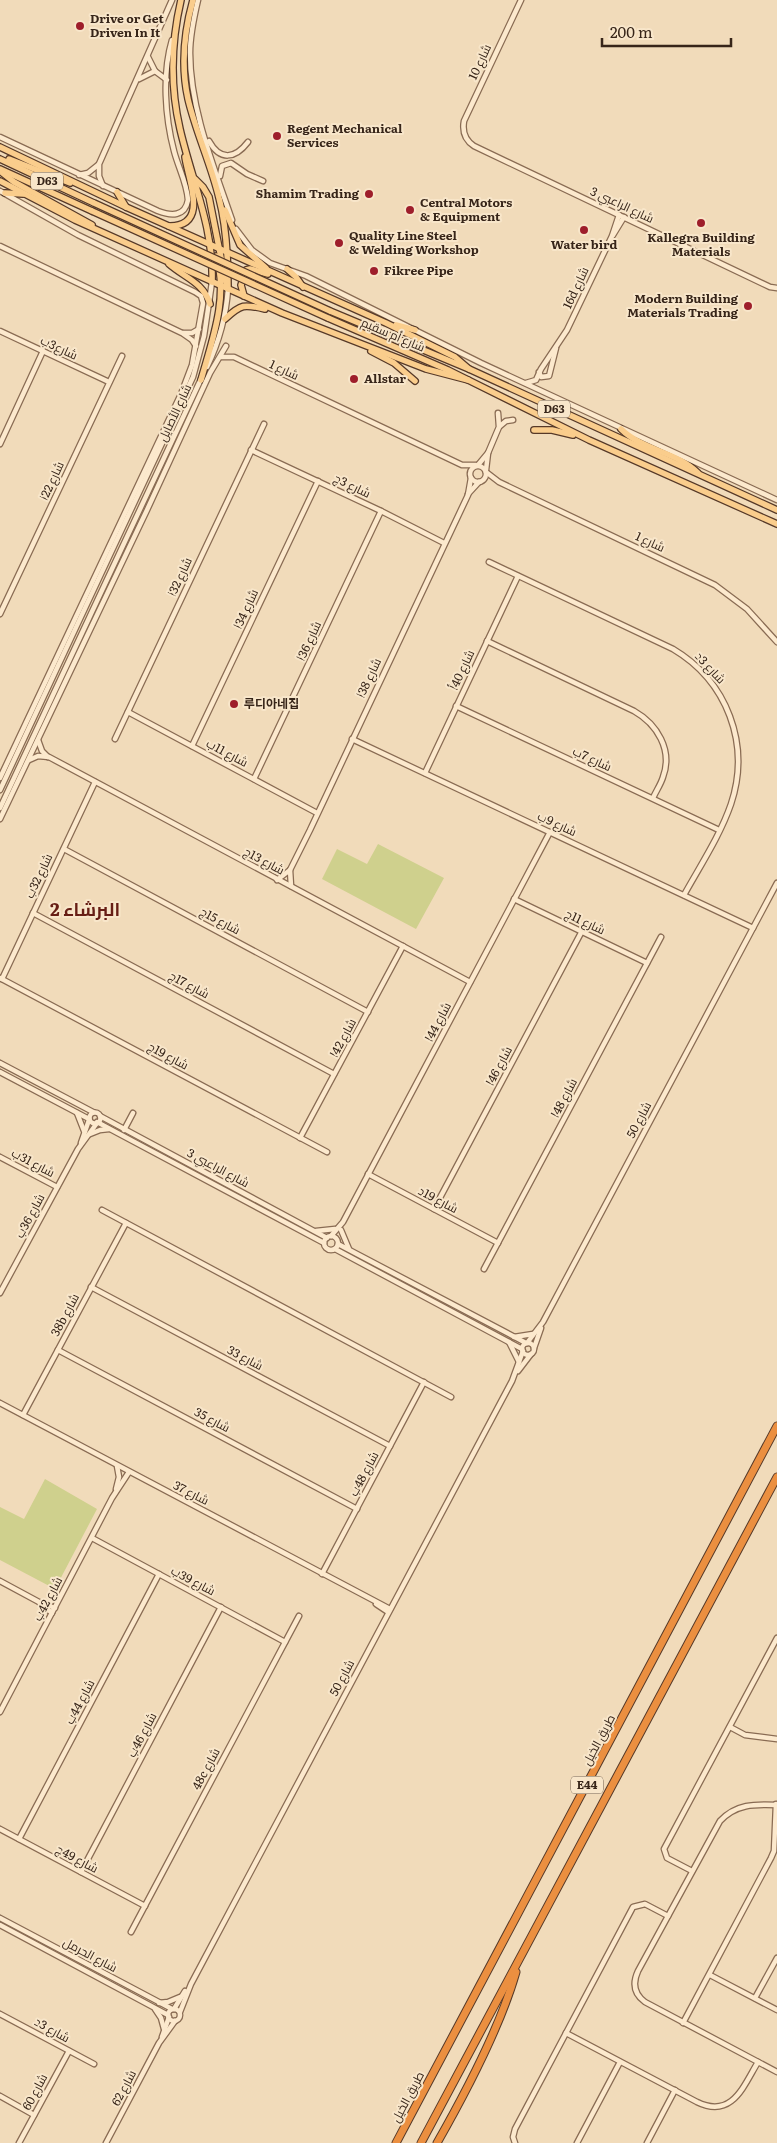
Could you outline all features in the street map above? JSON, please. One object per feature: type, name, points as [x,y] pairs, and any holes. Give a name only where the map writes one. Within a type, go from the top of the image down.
[{"type":"highway","name":"طريق الخيل","points":[[396,2143],[777,1426]]},
{"type":"highway","name":"E44","points":[[421,2143],[777,1477]]},
{"type":"highway","points":[[437,2143],[489,2040],[510,1990],[518,1962]]},
{"type":"main road","name":"شارع الأصايل","points":[[180,0],[175,31],[173,85],[183,142],[203,208],[211,245],[212,282]]},
{"type":"main road","name":"شارع الأصايل","points":[[193,0],[185,46],[186,87],[190,106],[220,199],[228,253],[228,290]]},
{"type":"main road","points":[[167,225],[176,226],[185,222],[191,216],[194,207],[183,142]]},
{"type":"main road","points":[[0,147],[95,193],[386,323],[455,356],[469,370]]},
{"type":"main road","points":[[0,158],[17,162],[95,193]]},
{"type":"main road","name":"شارع أم سقيم","points":[[0,158],[330,311],[469,370],[777,510]]},
{"type":"main road","points":[[0,170],[14,182],[74,214],[99,230]]},
{"type":"main road","name":"شارع أم سقيم","points":[[0,170],[328,318],[428,360],[589,440],[777,524]]},
{"type":"main road","points":[[194,178],[203,187],[208,197],[228,290]]},
{"type":"main road","points":[[0,181],[75,220],[282,314],[434,372],[468,380]]},
{"type":"main road","points":[[3,192],[26,194]]},
{"type":"main road","points":[[117,192],[126,207]]},
{"type":"main road","points":[[220,199],[240,245],[275,275]]},
{"type":"main road","points":[[201,380],[215,329],[220,286],[217,261],[211,245]]},
{"type":"main road","points":[[166,260],[172,267],[199,285],[210,304]]},
{"type":"main road","points":[[244,296],[241,285],[246,270],[250,269],[275,275]]},
{"type":"main road","points":[[287,269],[303,287]]},
{"type":"main road","points":[[225,319],[236,309],[245,305],[282,314]]},
{"type":"main road","points":[[386,323],[416,330]]},
{"type":"main road","points":[[361,344],[394,363],[415,381]]},
{"type":"main road","points":[[621,429],[631,436],[685,462],[701,476]]},
{"type":"main road","points":[[534,430],[556,430],[589,440]]},
{"type":"street","points":[[103,186],[99,176],[99,164],[172,0]]},
{"type":"street","points":[[198,0],[192,32],[190,60],[193,88],[205,135],[233,224],[244,242],[260,257],[306,276],[524,383],[777,500]]},
{"type":"street","name":"شارع 10","points":[[464,133],[464,121],[521,0]]},
{"type":"street","points":[[0,137],[158,211],[172,215],[179,214],[186,206],[188,196],[171,136],[167,80],[168,57],[175,31]]},
{"type":"street","points":[[148,57],[155,72],[167,80]]},
{"type":"street","points":[[138,79],[146,74],[155,72]]},
{"type":"street","name":"شارع الراعبي 3","points":[[464,133],[467,141],[474,146],[770,287],[777,288]]},
{"type":"street","points":[[205,135],[214,150],[225,155],[237,153],[248,142]]},
{"type":"street","points":[[221,185],[220,170],[222,166],[228,163],[264,181]]},
{"type":"street","points":[[79,175],[88,173],[99,164]]},
{"type":"street","points":[[1,776],[183,394],[196,346],[203,303],[198,293],[78,235],[3,192]]},
{"type":"street","name":"16d شارع","points":[[524,383],[536,380],[539,372],[567,330],[612,236],[618,229],[621,216]]},
{"type":"street","points":[[0,246],[182,333],[196,346]]},
{"type":"street","name":"شارع الأصايل","points":[[0,790],[200,354],[210,304],[212,282]]},
{"type":"street","name":"شارع الأصايل","points":[[0,808],[216,347],[225,319],[228,290]]},
{"type":"street","points":[[182,333],[190,334],[199,329]]},
{"type":"street","name":"شارع3ب","points":[[0,331],[109,382]]},
{"type":"street","name":"شارع 1","points":[[219,358],[226,346],[234,357]]},
{"type":"street","name":"16d شارع","points":[[539,372],[542,376],[549,376],[556,347]]},
{"type":"street","points":[[0,444],[43,351]]},
{"type":"street","name":"شارع 22ا","points":[[0,614],[122,356]]},
{"type":"street","name":"شارع 1","points":[[219,358],[234,357],[462,465],[477,465]]},
{"type":"street","points":[[0,820],[206,381],[219,358]]},
{"type":"street","points":[[488,454],[470,470],[471,477],[480,481],[486,477],[488,454],[499,427],[498,413]]},
{"type":"street","points":[[499,427],[506,421],[513,420]]},
{"type":"street","name":"شارع 32ا","points":[[115,739],[264,424]]},
{"type":"street","name":"شارع 3ج","points":[[251,450],[318,480],[444,543]]},
{"type":"street","name":"شارع 1","points":[[462,465],[471,477]]},
{"type":"street","points":[[477,465],[483,466],[486,471]]},
{"type":"street","name":"شارع 1","points":[[486,471],[499,482],[715,585],[747,609],[777,642]]},
{"type":"street","name":"شارع 38ا","points":[[468,495],[471,477]]},
{"type":"street","name":"شارع 34ا","points":[[192,746],[318,480]]},
{"type":"street","name":"شارع 1","points":[[480,481],[499,482]]},
{"type":"street","name":"شارع 38ا","points":[[277,880],[290,870],[444,543],[468,495],[480,481]]},
{"type":"street","name":"شارع 36ا","points":[[254,779],[382,511]]},
{"type":"street","points":[[124,546],[132,542]]},
{"type":"street","name":"شارع 3د","points":[[489,562],[673,649],[694,664],[714,684],[732,718],[738,756],[735,788],[730,806],[719,830],[684,896]]},
{"type":"street","name":"شارع 40أ","points":[[425,773],[518,576]]},
{"type":"street","points":[[94,606],[95,618]]},
{"type":"street","points":[[487,642],[634,711],[647,720],[662,739],[666,755],[663,778],[653,798]]},
{"type":"street","name":"شارع 7ب","points":[[456,706],[719,830]]},
{"type":"street","name":"شارع 11ب","points":[[128,712],[316,813]]},
{"type":"street","points":[[38,739],[42,751],[49,757]]},
{"type":"street","name":"شارع 9ب","points":[[352,739],[753,928]]},
{"type":"street","points":[[26,763],[34,757],[49,757]]},
{"type":"street","name":"شارع 13ج","points":[[49,757],[470,982]]},
{"type":"street","points":[[1,776],[14,761]]},
{"type":"street","name":"شارع 32ب","points":[[1,978],[95,782]]},
{"type":"street","name":"شارع 44ا","points":[[335,1249],[339,1229],[550,832]]},
{"type":"street","name":"شارع 15ج","points":[[64,849],[368,1012]]},
{"type":"street","name":"شارع 38ا","points":[[290,870],[291,886]]},
{"type":"street","points":[[753,928],[777,883]]},
{"type":"street","name":"شارع 11ج","points":[[514,899],[647,962]]},
{"type":"street","name":"شارع 17ج","points":[[33,913],[334,1074]]},
{"type":"street","name":"شارع 50","points":[[527,1343],[543,1322],[753,928]]},
{"type":"street","name":"شارع 46ا","points":[[434,1209],[582,932]]},
{"type":"street","name":"شارع 48ا","points":[[484,1269],[661,937]]},
{"type":"street","name":"شارع 42ا","points":[[300,1138],[403,946]]},
{"type":"street","name":"شارع 19ج","points":[[1,978],[326,1152]]},
{"type":"street","points":[[0,1063],[97,1113],[100,1116],[97,1123],[92,1123],[74,1110],[0,1072]]},
{"type":"street","points":[[74,1110],[82,1120],[86,1135],[100,1130],[111,1130]]},
{"type":"street","points":[[89,1119],[93,1112]]},
{"type":"street","points":[[124,1130],[133,1113]]},
{"type":"street","name":"شارع الراعبي 3","points":[[100,1116],[337,1242]]},
{"type":"street","name":"شارع 36ب","points":[[86,1135],[89,1119]]},
{"type":"street","name":"شارع الراعبي 3","points":[[97,1123],[324,1243],[328,1249],[335,1249]]},
{"type":"street","name":"شارع 36ب","points":[[0,1294],[78,1149],[86,1135],[97,1123]]},
{"type":"street","name":"شارع 31ب","points":[[0,1157],[58,1187]]},
{"type":"street","name":"شارع 19د","points":[[368,1174],[498,1243]]},
{"type":"street","points":[[102,1210],[451,1396]]},
{"type":"street","name":"38b شارع","points":[[23,1415],[126,1223]]},
{"type":"street","points":[[314,1231],[339,1229],[350,1250]]},
{"type":"street","name":"شارع 44ا","points":[[324,1243],[339,1229]]},
{"type":"street","points":[[335,1249],[508,1341],[526,1354],[531,1354],[534,1348],[532,1344],[512,1336],[337,1242]]},
{"type":"street","name":"شارع 33","points":[[91,1287],[390,1446]]},
{"type":"street","name":"شارع 50","points":[[534,1348],[543,1322]]},
{"type":"street","points":[[512,1336],[535,1333]]},
{"type":"street","points":[[508,1341],[514,1349],[519,1363]]},
{"type":"street","points":[[523,1350],[527,1343]]},
{"type":"street","name":"شارع 35","points":[[58,1350],[357,1509]]},
{"type":"street","name":"شارع 50","points":[[512,1381],[523,1350]]},
{"type":"street","name":"شارع 50","points":[[175,2021],[180,2018],[180,2012],[191,1984],[389,1610],[512,1381],[531,1354]]},
{"type":"street","name":"شارع 48ب","points":[[322,1574],[424,1382]]},
{"type":"street","name":"شارع 37","points":[[0,1403],[389,1610]]},
{"type":"street","name":"شارع 42ب","points":[[114,1495],[119,1476],[118,1466]]},
{"type":"street","name":"شارع 42ب","points":[[0,1712],[114,1495],[129,1472]]},
{"type":"street","name":"شارع 39ب","points":[[92,1538],[286,1642]]},
{"type":"street","name":"شارع 44ب","points":[[18,1839],[159,1574]]},
{"type":"street","points":[[0,1581],[39,1602],[55,1608]]},
{"type":"street","points":[[39,1602],[52,1613]]},
{"type":"street","name":"شارع 46ب","points":[[81,1872],[221,1607]]},
{"type":"street","name":"48c شارع","points":[[131,1932],[299,1616]]},
{"type":"street","points":[[692,1871],[667,1858],[664,1849],[777,1638]]},
{"type":"street","points":[[730,1727],[746,1736],[777,1739]]},
{"type":"street","points":[[684,2022],[774,1858],[776,1804],[744,1805],[725,1816],[716,1827],[635,1978],[634,1985],[640,1998],[684,2022],[758,2062],[777,2072]]},
{"type":"street","name":"شارع 49ج","points":[[0,1829],[145,1906]]},
{"type":"street","points":[[515,2143],[513,2133],[633,1907],[640,1903],[645,1904],[668,1916]]},
{"type":"street","name":"شارع الحرمل","points":[[0,1918],[159,2003],[180,2012]]},
{"type":"street","name":"شارع الحرمل","points":[[0,1925],[175,2021]]},
{"type":"street","points":[[755,1998],[777,1958]]},
{"type":"street","points":[[710,1975],[777,2010]]},
{"type":"street","name":"شارع 50","points":[[168,2016],[191,1984]]},
{"type":"street","points":[[159,2003],[173,2001],[182,1996]]},
{"type":"street","points":[[154,2008],[161,2018],[164,2030]]},
{"type":"street","name":"شارع 3د","points":[[0,2014],[94,2064]]},
{"type":"street","name":"شارع 62","points":[[160,2043],[168,2016]]},
{"type":"street","name":"شارع 62","points":[[106,2143],[160,2043],[175,2021]]},
{"type":"street","points":[[566,2033],[705,2106],[722,2106],[737,2097],[758,2062]]},
{"type":"street","name":"شارع 60","points":[[19,2143],[69,2051]]},
{"type":"street","points":[[577,2143],[620,2062]]},
{"type":"street","points":[[647,2143],[674,2090]]},
{"type":"street","points":[[0,2096],[34,2115]]},
{"type":"green space","points":[[378,844],[444,878],[416,929],[322,879],[337,849],[367,864]]},
{"type":"green space","points":[[45,1479],[97,1509],[55,1589],[0,1560],[0,1507],[24,1519]]},
{"type":"place","name":"Drive or Get Driven In It","points":[[80,26]]},
{"type":"place","name":"Regent Mechanical Services","points":[[277,136]]},
{"type":"place","name":"Shamim Trading","points":[[369,194]]},
{"type":"place","name":"Central Motors & Equipment","points":[[410,210]]},
{"type":"place","name":"Kallegra Building Materials","points":[[701,223]]},
{"type":"place","name":"Water bird","points":[[584,230]]},
{"type":"place","name":"Quality Line Steel & Welding Workshop","points":[[339,243]]},
{"type":"place","name":"Fikree Pipe","points":[[374,271]]},
{"type":"place","name":"Modern Building Materials Trading","points":[[748,306]]},
{"type":"place","name":"Allstar","points":[[354,379]]},
{"type":"place","name":"루디아네집","points":[[234,704]]},
{"type":"district","name":"البرشاء 2","points":[[85,910]]}]
